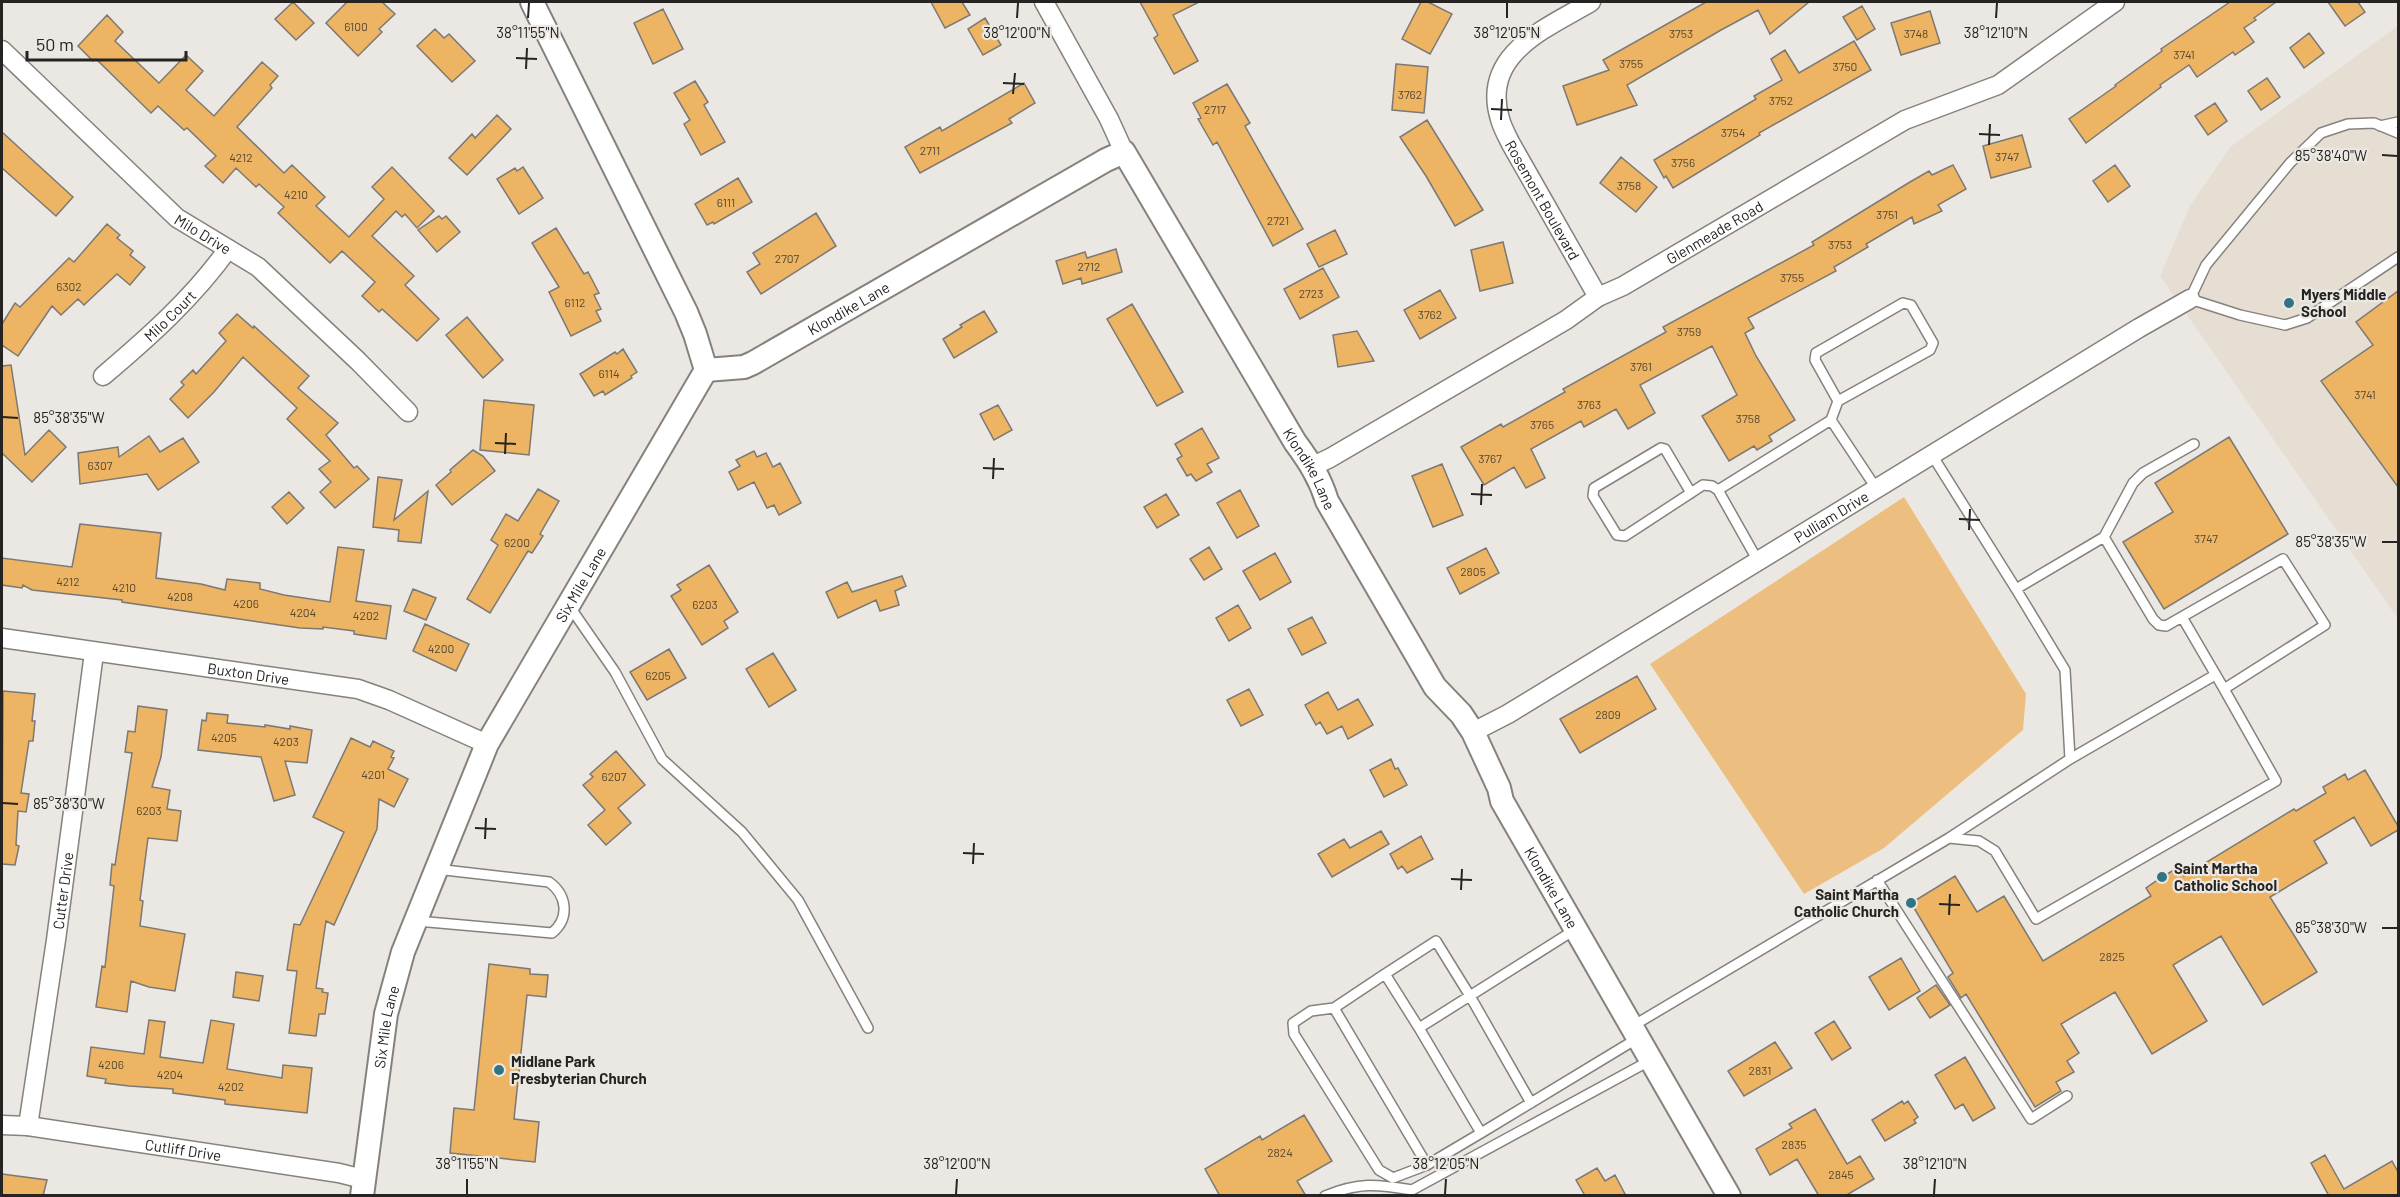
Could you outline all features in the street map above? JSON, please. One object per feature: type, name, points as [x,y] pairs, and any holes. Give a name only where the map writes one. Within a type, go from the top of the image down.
[{"type":"street","points":[[532,2],[686,312],[706,370]]},
{"type":"street","points":[[1044,2],[1109,119],[1124,152]]},
{"type":"street","name":"Rosemont Boulevard","points":[[1591,2],[1524,42],[1513,52],[1499,79],[1496,101],[1500,119],[1511,144],[1598,297]]},
{"type":"street","name":"Glenmeade Road","points":[[1313,466],[1566,320],[1598,297],[1623,286],[1905,120],[1998,85],[2115,2]]},
{"type":"street","name":"Milo Drive","points":[[2,50],[177,218],[258,267],[358,361],[408,412]]},
{"type":"street","name":"Klondike Lane","points":[[706,370],[744,367],[753,363],[1095,166],[1124,152],[1295,442],[1313,466],[1321,480],[1328,501],[1435,687],[1461,714],[1473,732],[1499,788],[1502,801],[1729,1196]]},
{"type":"street","name":"Milo Court","points":[[103,376],[160,327],[206,280],[228,249]]},
{"type":"street","name":"Pulliam Drive","points":[[1473,732],[1508,714],[2139,328],[2190,300]]},
{"type":"street","name":"Six Mile Lane","points":[[363,1187],[386,1014],[403,952],[487,744],[706,370]]},
{"type":"street","name":"Buxton Drive","points":[[2,638],[94,653],[358,689],[389,700],[487,744]]},
{"type":"street","name":"Cutter Drive","points":[[28,1126],[94,653]]},
{"type":"street","name":"Cutliff Drive","points":[[2,1125],[28,1126],[48,1131],[339,1173],[363,1187]]},
{"type":"lane","points":[[2380,126],[2398,122]]},
{"type":"lane","points":[[2398,133],[2374,123],[2348,124],[2321,134],[2290,163],[2206,265],[2190,300],[2285,325],[2307,318],[2398,257]]},
{"type":"lane","points":[[1718,490],[1831,420],[1838,401],[1930,350],[1933,343],[1911,305],[1903,303],[1816,353],[1815,360],[1838,401]]},
{"type":"lane","points":[[1831,420],[1876,489]]},
{"type":"lane","points":[[2016,589],[2104,537],[2133,483],[2143,473],[2194,444]]},
{"type":"lane","points":[[1691,493],[1665,449],[1661,448],[1594,488],[1593,496],[1617,535],[1622,536],[1691,493],[1703,485],[1712,486],[1718,490],[1758,561]]},
{"type":"lane","points":[[1932,455],[2065,670],[2070,759]]},
{"type":"lane","points":[[2104,537],[2153,620],[2159,625],[2166,626],[2283,559],[2325,625],[2224,689]]},
{"type":"lane","points":[[568,605],[615,672],[662,759],[742,832],[798,900],[868,1028]]},
{"type":"lane","points":[[1949,838],[1979,841],[1995,851],[2036,919],[2276,781],[2182,617]]},
{"type":"lane","points":[[1531,1103],[1436,941],[1334,1008],[1311,1011],[1293,1023],[1294,1035],[1379,1170],[1393,1178],[1426,1165],[1481,1134],[1531,1103],[1635,1033],[1877,880],[1949,838],[2070,759],[2215,675]]},
{"type":"lane","points":[[415,921],[552,933],[559,928],[564,904],[561,895],[549,882],[436,869]]},
{"type":"lane","points":[[1877,880],[2031,1119],[2067,1096]]},
{"type":"lane","points":[[1419,1028],[1576,929]]},
{"type":"lane","points":[[1385,974],[1481,1134]]},
{"type":"lane","points":[[1334,1008],[1426,1165]]},
{"type":"lane","points":[[1325,1196],[1342,1189],[1377,1184],[1412,1190],[1651,1060]]},
{"type":"shaded area","name":"Myers Middle School","points":[[2398,26],[2398,619],[2160,276],[2190,206],[2230,147]]},
{"type":"shaded area","points":[[1904,497],[2026,694],[2023,730],[1884,848],[1804,894],[1650,664]]},
{"type":"building","points":[[293,2],[314,23],[296,40],[275,19]]},
{"type":"building","points":[[347,2],[382,2],[395,14],[379,29],[382,32],[358,56],[326,23]]},
{"type":"building","points":[[931,2],[962,2],[970,15],[945,28]]},
{"type":"building","points":[[1140,2],[1199,2],[1173,15],[1198,61],[1174,74],[1154,38],[1158,35]]},
{"type":"building","points":[[1421,2],[1428,2],[1452,14],[1430,54],[1402,39]]},
{"type":"building","points":[[1706,2],[1809,2],[1770,34],[1758,10],[1627,85],[1637,105],[1577,125],[1563,86],[1609,70],[1603,60]]},
{"type":"building","points":[[2230,2],[2276,2],[2244,28],[2254,42],[2235,55],[2233,52],[2197,77],[2189,65],[2086,143],[2069,119],[2162,51],[2161,49]]},
{"type":"building","points":[[2328,2],[2358,2],[2365,12],[2345,26]]},
{"type":"building","points":[[1862,6],[1875,29],[1857,40],[1843,17]]},
{"type":"building","points":[[663,9],[683,49],[653,64],[634,23]]},
{"type":"building","points":[[1930,11],[1940,43],[1901,55],[1891,23]]},
{"type":"building","points":[[107,15],[123,32],[115,41],[159,83],[186,55],[203,71],[186,90],[214,116],[262,62],[278,76],[270,85],[272,88],[237,127],[284,173],[292,165],[325,197],[316,206],[349,237],[384,199],[372,187],[392,167],[434,211],[417,228],[405,214],[402,217],[396,211],[372,236],[414,276],[405,285],[439,319],[417,341],[382,309],[379,312],[362,296],[375,282],[342,251],[330,263],[278,213],[284,207],[259,184],[256,187],[236,168],[223,183],[205,166],[216,156],[187,128],[184,130],[158,106],[151,113],[96,59],[93,61],[78,46]]},
{"type":"building","points":[[985,18],[1001,45],[983,55],[968,29]]},
{"type":"building","points":[[435,29],[444,38],[449,34],[475,61],[452,82],[417,46]]},
{"type":"building","points":[[2309,33],[2324,53],[2304,68],[2290,48]]},
{"type":"building","points":[[1854,41],[1871,70],[1759,133],[1760,135],[1673,188],[1666,176],[1664,178],[1654,160],[1756,99],[1754,96],[1782,80],[1771,59],[1785,50],[1799,73]]},
{"type":"building","points":[[1396,64],[1428,67],[1424,113],[1392,110]]},
{"type":"building","points":[[2267,78],[2280,97],[2261,110],[2248,91]]},
{"type":"building","points":[[695,81],[708,102],[704,105],[725,142],[701,155],[684,124],[690,120],[674,93]]},
{"type":"building","points":[[1024,83],[1035,103],[1009,119],[1012,123],[920,173],[905,147],[940,127],[942,131]]},
{"type":"building","points":[[1227,84],[1250,123],[1245,126],[1303,229],[1273,246],[1217,142],[1213,145],[1198,119],[1201,118],[1193,103]]},
{"type":"building","points":[[2215,103],[2227,121],[2208,135],[2195,116]]},
{"type":"building","points":[[497,115],[511,129],[467,175],[449,158],[472,134],[475,138]]},
{"type":"building","points":[[1427,120],[1483,210],[1455,226],[1400,137]]},
{"type":"building","points":[[2,132],[73,197],[56,216],[2,168]]},
{"type":"building","points":[[2022,135],[2031,167],[1991,178],[1983,146]]},
{"type":"building","points":[[1621,157],[1657,187],[1636,212],[1600,183]]},
{"type":"building","points":[[1953,165],[1966,189],[1938,205],[1942,211],[1914,224],[1912,217],[1866,244],[1868,247],[1834,267],[1836,271],[1748,318],[1754,328],[1745,333],[1756,356],[1795,420],[1769,436],[1772,441],[1757,450],[1754,446],[1729,461],[1702,416],[1737,395],[1712,346],[1640,385],[1655,413],[1628,429],[1616,409],[1584,427],[1581,421],[1531,449],[1545,478],[1526,488],[1514,467],[1484,485],[1461,447],[1501,424],[1503,427],[1565,392],[1563,389],[1666,332],[1663,327],[1814,245],[1812,242],[1929,171],[1932,175]]},
{"type":"building","points":[[2115,165],[2130,186],[2108,202],[2093,181]]},
{"type":"building","points":[[523,167],[543,198],[519,214],[497,179],[515,168],[517,171]]},
{"type":"building","points":[[738,178],[752,202],[714,224],[713,222],[707,225],[695,204]]},
{"type":"building","points":[[816,213],[836,246],[761,294],[747,272],[760,264],[753,253]]},
{"type":"building","points":[[439,216],[442,219],[446,216],[460,232],[437,252],[418,230]]},
{"type":"building","points":[[107,224],[120,235],[117,238],[133,251],[130,255],[145,267],[130,285],[117,274],[84,305],[78,299],[61,315],[52,306],[18,356],[2,345],[2,324],[15,303],[20,307],[69,258],[74,262]]},
{"type":"building","points":[[556,228],[584,274],[588,272],[599,293],[594,295],[601,309],[596,311],[601,321],[571,336],[549,292],[559,287],[532,243]]},
{"type":"building","points":[[1335,230],[1347,254],[1319,267],[1307,244]]},
{"type":"building","points":[[1503,242],[1513,283],[1480,291],[1471,250]]},
{"type":"building","points":[[1116,249],[1122,272],[1082,284],[1081,278],[1063,284],[1056,261],[1085,252],[1087,258]]},
{"type":"building","points":[[1323,268],[1339,297],[1300,319],[1284,289]]},
{"type":"building","points":[[1440,290],[1456,318],[1420,339],[1404,310]]},
{"type":"building","points":[[2398,291],[2398,487],[2321,381],[2373,345],[2356,322]]},
{"type":"building","points":[[1132,304],[1183,392],[1157,406],[1107,319]]},
{"type":"building","points":[[984,311],[997,332],[954,358],[943,339],[962,327],[960,325]]},
{"type":"building","points":[[237,314],[253,328],[254,326],[309,376],[298,388],[338,423],[326,435],[354,468],[357,466],[369,479],[335,508],[320,492],[331,482],[319,469],[330,461],[287,419],[297,408],[243,357],[214,392],[188,418],[170,399],[184,385],[181,382],[193,370],[196,374],[226,341],[219,333]]},
{"type":"building","points":[[467,317],[503,360],[483,378],[446,335]]},
{"type":"building","points":[[1357,331],[1374,361],[1338,367],[1333,335]]},
{"type":"building","points":[[623,349],[637,372],[631,376],[632,378],[605,395],[603,391],[594,396],[580,374]]},
{"type":"building","points":[[11,365],[25,455],[49,430],[66,447],[32,482],[2,453],[2,366]]},
{"type":"building","points":[[484,400],[534,405],[529,455],[480,450]]},
{"type":"building","points":[[998,405],[1012,430],[994,440],[980,414]]},
{"type":"building","points":[[1202,428],[1219,458],[1207,464],[1212,472],[1196,481],[1191,474],[1187,476],[1177,459],[1182,456],[1175,444]]},
{"type":"building","points":[[149,436],[160,452],[183,438],[199,462],[158,490],[147,474],[80,484],[78,453],[118,447],[119,457]]},
{"type":"building","points":[[2229,437],[2288,534],[2164,609],[2123,542],[2173,512],[2155,483]]},
{"type":"building","points":[[473,450],[483,456],[495,471],[452,505],[436,485]]},
{"type":"building","points":[[754,451],[757,457],[766,453],[773,467],[780,463],[801,503],[779,515],[774,505],[767,508],[754,482],[738,490],[729,472],[740,466],[736,460]]},
{"type":"building","points":[[1442,464],[1463,515],[1433,527],[1412,476]]},
{"type":"building","points":[[378,477],[402,480],[394,520],[428,491],[421,543],[398,541],[399,530],[373,527]]},
{"type":"building","points":[[538,489],[559,501],[540,534],[543,536],[532,553],[528,551],[490,613],[467,599],[498,545],[491,540],[506,514],[518,521]]},
{"type":"building","points":[[1240,490],[1259,526],[1237,538],[1217,503]]},
{"type":"building","points":[[289,492],[304,508],[287,524],[272,507]]},
{"type":"building","points":[[1166,494],[1179,515],[1157,528],[1144,507]]},
{"type":"building","points":[[80,524],[161,533],[156,578],[225,590],[227,579],[260,583],[260,589],[330,602],[338,547],[364,550],[356,601],[391,606],[386,639],[354,634],[354,631],[323,627],[323,629],[300,628],[122,602],[122,600],[32,590],[23,585],[22,588],[2,585],[2,558],[72,567]]},
{"type":"building","points":[[1209,547],[1222,569],[1204,580],[1190,559]]},
{"type":"building","points":[[1486,548],[1499,573],[1460,594],[1447,568]]},
{"type":"building","points":[[1275,553],[1291,582],[1260,600],[1243,571]]},
{"type":"building","points":[[709,565],[738,612],[724,621],[728,628],[702,645],[671,596],[681,590],[677,585]]},
{"type":"building","points":[[902,576],[906,586],[895,591],[899,605],[880,611],[876,600],[838,618],[826,592],[847,582],[852,592]]},
{"type":"building","points":[[413,589],[436,598],[426,620],[404,611]]},
{"type":"building","points":[[1238,605],[1251,628],[1229,641],[1216,618]]},
{"type":"building","points":[[1312,617],[1326,643],[1302,655],[1288,629]]},
{"type":"building","points":[[425,624],[469,644],[456,671],[413,651]]},
{"type":"building","points":[[669,649],[686,678],[647,700],[630,672]]},
{"type":"building","points":[[773,653],[796,690],[769,707],[746,669]]},
{"type":"building","points":[[1637,676],[1656,709],[1580,753],[1560,719]]},
{"type":"building","points":[[1249,689],[1263,715],[1241,726],[1227,700]]},
{"type":"building","points":[[3,691],[35,694],[32,721],[35,721],[33,741],[29,741],[21,793],[29,794],[26,812],[18,811],[16,845],[19,846],[15,865],[2,864]]},
{"type":"building","points":[[1328,692],[1338,710],[1358,699],[1373,725],[1348,739],[1342,726],[1327,734],[1320,722],[1316,725],[1305,705]]},
{"type":"building","points":[[138,706],[167,710],[161,757],[152,787],[170,790],[167,809],[181,811],[177,841],[148,838],[140,900],[143,901],[140,926],[185,934],[175,991],[149,987],[131,981],[127,1012],[96,1007],[102,966],[105,967],[114,886],[110,885],[112,864],[115,865],[132,753],[125,752],[128,731],[135,732]]},
{"type":"building","points":[[207,713],[228,715],[227,723],[290,729],[290,726],[312,730],[307,763],[285,761],[295,795],[274,801],[261,757],[198,750],[202,720],[206,721]]},
{"type":"building","points":[[351,738],[370,747],[373,741],[394,751],[391,757],[394,758],[388,769],[408,779],[394,807],[379,799],[377,829],[334,925],[326,921],[316,988],[328,993],[325,1014],[319,1014],[316,1036],[289,1033],[297,971],[287,970],[294,924],[300,925],[344,832],[313,817]]},
{"type":"building","points":[[616,751],[645,785],[618,808],[631,823],[606,845],[588,825],[605,810],[583,785],[593,777],[590,774]]},
{"type":"building","points":[[1391,759],[1395,769],[1398,768],[1407,785],[1384,797],[1370,770]]},
{"type":"building","points":[[2365,770],[2398,826],[2398,830],[2371,846],[2354,817],[2314,841],[2327,863],[2270,897],[2317,972],[2263,1005],[2221,936],[2173,965],[2207,1021],[2152,1054],[2115,992],[2061,1024],[2079,1053],[2067,1061],[2074,1072],[2056,1082],[2061,1091],[2035,1107],[1966,994],[1961,998],[1948,977],[1953,973],[1911,903],[1955,876],[1977,912],[2004,896],[2043,961],[2151,896],[2146,888],[2162,877],[2179,867],[2184,876],[2294,809],[2296,811],[2326,793],[2323,787],[2345,774],[2348,780]]},
{"type":"building","points":[[1381,831],[1389,844],[1332,877],[1318,854],[1344,839],[1350,848]]},
{"type":"building","points":[[1421,836],[1433,859],[1407,873],[1402,866],[1398,869],[1390,854]]},
{"type":"building","points":[[1901,958],[1920,991],[1889,1010],[1869,977]]},
{"type":"building","name":"Midlane Park Presbyterian Church","points":[[489,964],[530,969],[530,974],[548,975],[546,997],[527,995],[514,1119],[539,1122],[535,1162],[450,1153],[454,1108],[474,1110]]},
{"type":"building","points":[[236,972],[263,976],[259,1001],[233,997]]},
{"type":"building","points":[[1936,985],[1950,1005],[1930,1018],[1917,998]]},
{"type":"building","points":[[149,1020],[165,1022],[160,1057],[203,1063],[211,1020],[234,1024],[227,1069],[282,1078],[283,1065],[312,1068],[307,1113],[225,1104],[225,1100],[173,1093],[173,1089],[105,1083],[106,1079],[87,1076],[91,1047],[144,1054]]},
{"type":"building","points":[[1834,1021],[1851,1048],[1832,1060],[1815,1033]]},
{"type":"building","points":[[1775,1042],[1792,1068],[1744,1096],[1728,1071]]},
{"type":"building","points":[[1965,1057],[1995,1108],[1973,1121],[1963,1104],[1955,1109],[1935,1075]]},
{"type":"building","points":[[1902,1101],[1904,1104],[1908,1101],[1918,1117],[1914,1120],[1916,1123],[1885,1141],[1872,1120]]},
{"type":"building","points":[[1815,1109],[1847,1164],[1860,1156],[1874,1179],[1845,1196],[1819,1196],[1797,1159],[1770,1175],[1756,1149],[1792,1128],[1789,1124]]},
{"type":"building","points":[[1304,1115],[1332,1161],[1297,1181],[1306,1196],[1220,1196],[1205,1169],[1260,1136],[1262,1140]]},
{"type":"building","points":[[2325,1155],[2344,1189],[2392,1161],[2398,1172],[2398,1196],[2329,1196],[2311,1163]]},
{"type":"building","points":[[1597,1168],[1605,1181],[1615,1175],[1626,1196],[1581,1196],[1584,1194],[1576,1180]]},
{"type":"building","points":[[2,1174],[47,1180],[43,1196],[2,1196]]},
{"type":"place","name":"Myers Middle School","points":[[2289,303]]},
{"type":"place","name":"Saint Martha Catholic School","points":[[2162,877]]},
{"type":"place","name":"Saint Martha Catholic Church","points":[[1911,903]]},
{"type":"place","name":"Midlane Park Presbyterian Church","points":[[499,1070]]}]
